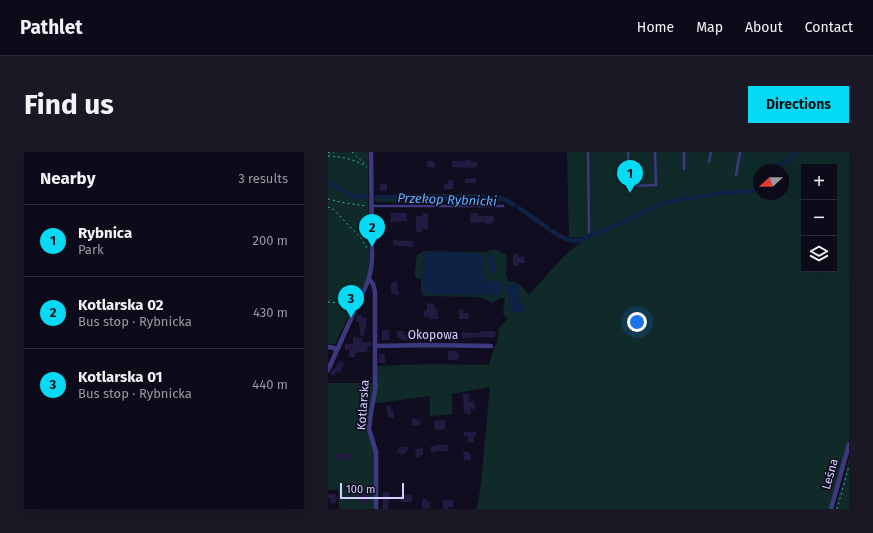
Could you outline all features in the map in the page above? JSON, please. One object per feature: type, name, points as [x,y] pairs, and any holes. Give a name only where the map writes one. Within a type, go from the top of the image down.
[{"type":"street","points":[[328,370],[371,272],[371,152]]},
{"type":"street","name":"Kotlarska","points":[[369,278],[373,284],[375,292],[376,385],[369,429],[376,452],[376,509]]},
{"type":"street","name":"Okopowa","points":[[375,346],[491,346]]},
{"type":"street","points":[[328,347],[337,349]]},
{"type":"street","name":"Leśna","points":[[831,509],[849,444]]},
{"type":"lane","points":[[588,152],[589,232]]},
{"type":"lane","points":[[628,152],[629,184],[631,186],[656,185],[655,152]]},
{"type":"lane","points":[[684,152],[684,169]]},
{"type":"lane","points":[[709,162],[711,152]]},
{"type":"lane","points":[[736,175],[740,152]]},
{"type":"lane","points":[[371,206],[503,206]]},
{"type":"path","points":[[328,153],[334,152]]},
{"type":"path","points":[[352,152],[371,169]]},
{"type":"path","points":[[328,156],[342,157],[358,161],[371,169]]},
{"type":"path","points":[[328,199],[371,206]]},
{"type":"path","points":[[328,207],[333,209],[361,238],[372,257]]},
{"type":"path","points":[[328,302],[357,304]]},
{"type":"path","points":[[837,509],[849,466]]},
{"type":"green space","points":[[328,152],[368,152],[368,273],[335,344],[328,344]]},
{"type":"green space","points":[[567,152],[849,152],[849,440],[830,509],[477,509],[481,483],[490,387],[452,394],[452,414],[430,416],[430,396],[378,403],[373,402],[376,366],[428,364],[489,365],[494,347],[497,343],[499,328],[508,318],[503,314],[505,298],[500,298],[492,303],[480,297],[424,296],[421,293],[421,279],[416,278],[415,275],[417,255],[424,251],[486,252],[497,250],[507,255],[506,276],[509,282],[516,282],[529,295],[564,256],[588,237],[569,237]],"holes":[[[427,252],[483,254],[484,276],[488,281],[501,281],[503,284],[502,295],[423,293],[423,258],[424,254]]]},
{"type":"green space","points":[[482,194],[500,197],[501,200],[500,202],[459,203],[427,201],[396,203],[375,201],[375,195]]},
{"type":"green space","points":[[328,383],[375,383],[370,402],[367,426],[375,454],[374,509],[339,509],[338,489],[328,490]]},
{"type":"green space","points":[[849,459],[849,509],[835,509]]},
{"type":"water","points":[[427,252],[483,254],[484,276],[488,281],[501,281],[503,284],[502,295],[423,293],[423,258],[424,254]]},
{"type":"water","points":[[491,253],[495,262],[495,272],[493,275],[488,267],[487,261],[487,258]]},
{"type":"water","points":[[511,284],[516,285],[519,289],[520,300],[525,307],[521,312],[512,312],[507,287]]},
{"type":"building","points":[[465,160],[477,162],[477,167],[452,167],[452,161]]},
{"type":"building","points":[[427,161],[433,161],[433,163],[435,163],[435,168],[427,167]]},
{"type":"building","points":[[476,178],[476,183],[465,183],[465,179]]},
{"type":"building","points":[[448,180],[453,180],[453,189],[444,189],[444,184],[448,184]]},
{"type":"building","points":[[380,184],[387,184],[387,191],[380,191]]},
{"type":"building","points":[[391,213],[407,213],[407,221],[390,222]]},
{"type":"building","points":[[422,213],[428,213],[428,229],[422,229],[422,232],[416,232],[416,216],[422,216]]},
{"type":"building","points":[[470,213],[478,213],[478,216],[494,216],[494,221],[491,224],[485,224],[485,222],[470,223]]},
{"type":"building","points":[[393,240],[413,241],[413,247],[393,245]]},
{"type":"building","points":[[518,253],[518,257],[524,256],[525,263],[518,263],[518,266],[513,266],[513,254]]},
{"type":"building","points":[[397,282],[397,290],[399,295],[391,294],[391,283]]},
{"type":"building","points":[[427,303],[434,304],[434,308],[438,311],[438,319],[424,317],[424,311],[427,311]]},
{"type":"building","points":[[459,309],[463,310],[463,313],[469,313],[468,319],[459,319]]},
{"type":"building","points":[[357,315],[362,315],[362,318],[366,318],[364,336],[360,335],[359,322],[356,322]]},
{"type":"building","points":[[382,330],[389,330],[389,340],[382,340]]},
{"type":"building","points":[[397,331],[404,331],[404,335],[408,335],[408,340],[402,340],[397,336]]},
{"type":"building","points":[[480,331],[496,331],[495,337],[462,338],[462,332],[480,333]]},
{"type":"building","points":[[431,332],[439,334],[439,340],[431,340]]},
{"type":"building","points":[[353,337],[362,338],[362,342],[371,342],[371,347],[368,346],[367,352],[357,352],[355,353],[355,357],[349,357],[349,350],[345,350],[345,344],[353,344]]},
{"type":"building","points":[[448,351],[457,351],[459,358],[457,358],[457,360],[448,360]]},
{"type":"building","points":[[379,354],[385,354],[385,363],[379,363]]},
{"type":"building","points":[[339,361],[344,363],[340,373],[336,372],[334,376],[330,374],[333,368],[335,369]]},
{"type":"building","points":[[463,394],[469,394],[469,401],[474,401],[475,412],[471,408],[471,414],[464,413]]},
{"type":"building","points":[[386,406],[391,406],[392,411],[394,411],[394,417],[388,417]]},
{"type":"building","points":[[412,419],[417,419],[417,421],[420,420],[421,425],[412,426]]},
{"type":"building","points":[[445,420],[445,429],[435,430],[434,421]]},
{"type":"building","points":[[464,432],[476,432],[474,442],[468,442],[468,436],[464,436]]},
{"type":"building","points":[[435,445],[448,445],[448,451],[431,452],[431,446],[436,446]]},
{"type":"building","points":[[400,447],[408,447],[408,451],[405,451],[405,454],[401,455],[401,453],[398,453],[398,449]]},
{"type":"building","points":[[423,447],[423,455],[416,457],[415,449]]},
{"type":"building","points":[[463,452],[469,452],[469,454],[471,454],[471,460],[464,460]]},
{"type":"building","points":[[338,453],[351,453],[351,459],[338,459]]},
{"type":"building","points":[[360,492],[368,492],[368,503],[360,503]]},
{"type":"building","points":[[389,492],[390,499],[388,509],[383,509],[383,493]]},
{"type":"building","points":[[328,494],[336,494],[336,503],[331,504]]},
{"type":"building","points":[[412,495],[412,502],[401,502],[400,496]]},
{"type":"building","points":[[422,499],[427,499],[427,502],[430,502],[430,508],[422,509]]},
{"type":"building","points":[[443,500],[453,500],[453,507],[443,509]]},
{"type":"waterway","name":"Przekop Rybnicki","points":[[781,164],[787,161],[796,152]]},
{"type":"waterway","name":"Przekop Rybnicki","points":[[328,182],[352,196],[366,197]]},
{"type":"waterway","name":"Przekop Rybnicki","points":[[552,231],[566,239],[582,240],[666,202],[713,194],[750,191],[753,189]]},
{"type":"waterway","name":"Przekop Rybnicki","points":[[378,197],[498,198],[504,199],[514,205]]},
{"type":"waterway","name":"Przekop Rybnicki","points":[[519,208],[548,228]]},
{"type":"place","name":"Rybnica","points":[[630,193]]},
{"type":"place","name":"Kotlarska 02","points":[[372,247]]},
{"type":"place","name":"Kotlarska 01","points":[[351,318]]}]
